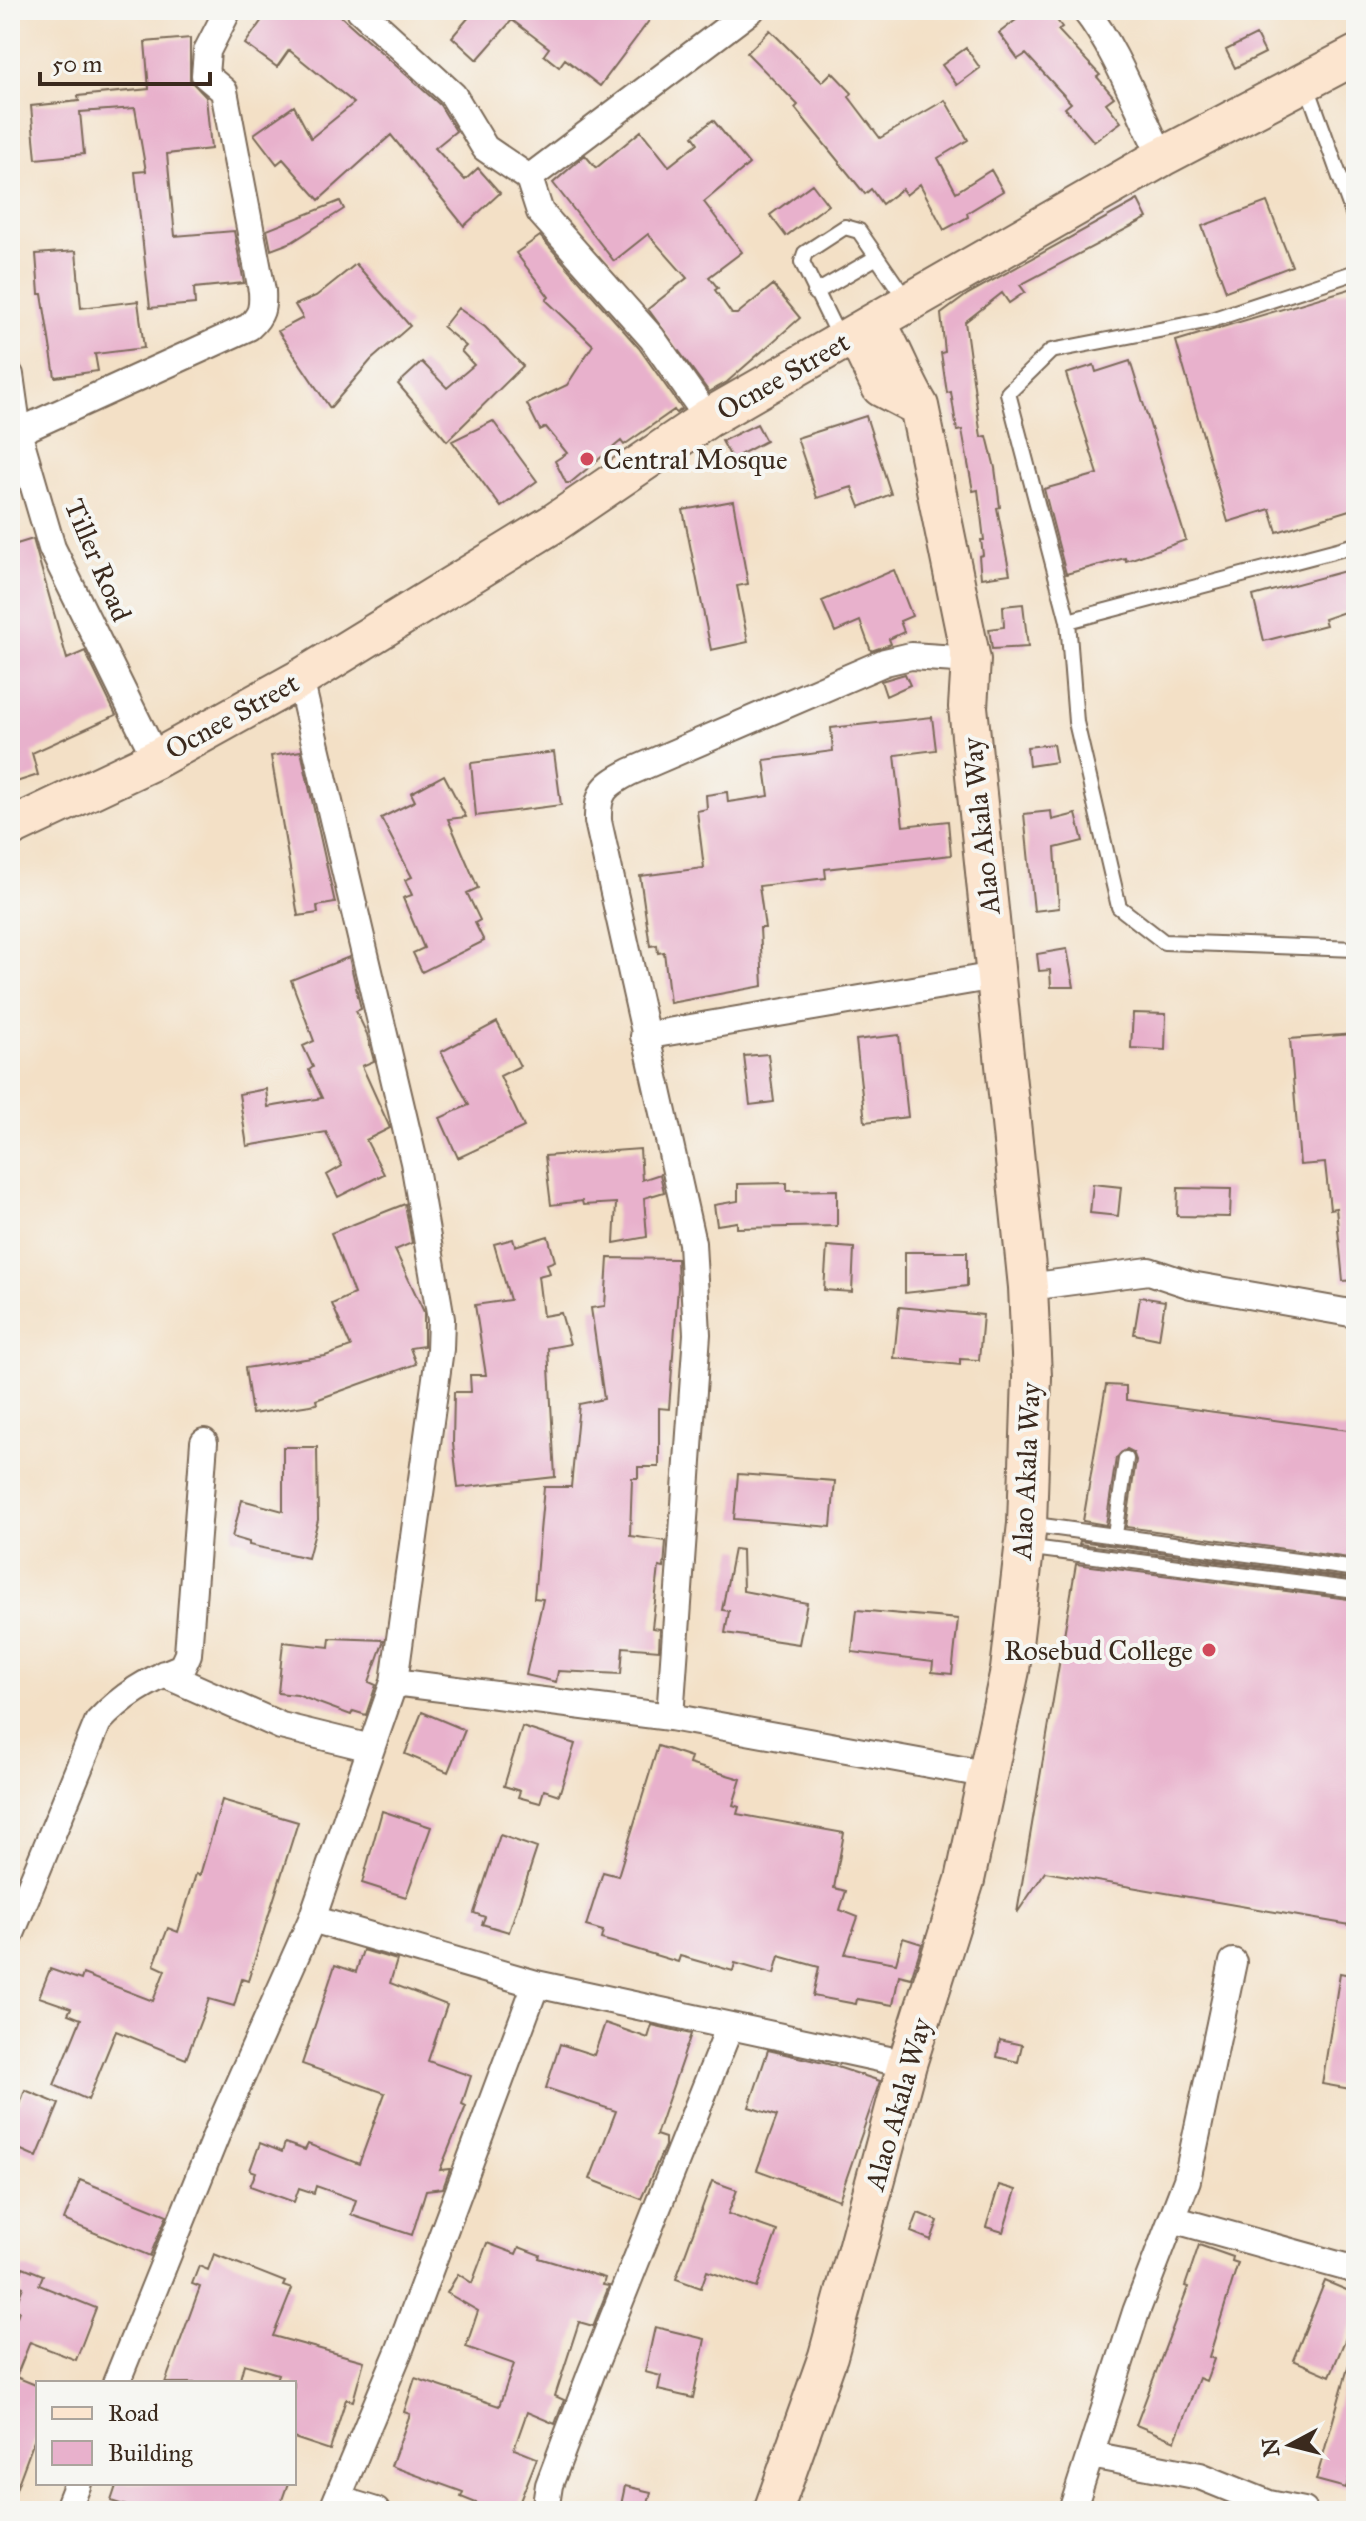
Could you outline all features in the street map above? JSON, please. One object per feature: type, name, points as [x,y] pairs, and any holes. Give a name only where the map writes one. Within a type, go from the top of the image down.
[{"type":"street","points":[[18,432],[249,327],[263,308],[224,91],[205,75],[207,51],[228,10]]},
{"type":"street","points":[[360,10],[453,95],[485,148],[529,178],[540,212],[652,338],[708,418]]},
{"type":"street","points":[[529,178],[751,10]]},
{"type":"street","points":[[1085,10],[1106,37],[1124,83],[1162,157]]},
{"type":"street","name":"Ocnee Street","points":[[10,828],[156,759],[300,679],[551,525],[708,418],[1162,157],[1356,55]]},
{"type":"street","points":[[870,326],[902,339],[884,366]]},
{"type":"street","name":"Alao Akala Way","points":[[773,2511],[828,2356],[907,2064],[965,1880],[990,1775],[1010,1670],[1026,1535],[1032,1377],[1028,1287],[968,707],[971,660],[919,406],[881,387],[884,366],[870,326]]},
{"type":"street","name":"Tiller Road","points":[[10,375],[18,432],[52,548],[156,759]]},
{"type":"street","points":[[670,1717],[697,1334],[692,1243],[644,1036],[598,821],[597,800],[604,786],[885,662],[911,656],[971,660]]},
{"type":"street","points":[[117,2381],[221,2123],[312,1919],[394,1682],[440,1349],[441,1319],[414,1162],[300,679]]},
{"type":"street","points":[[644,1036],[995,976]]},
{"type":"street","points":[[1028,1287],[1149,1271],[1191,1285],[1356,1314]]},
{"type":"street","points":[[10,1936],[98,1722],[120,1699],[143,1682],[182,1667],[188,1654],[204,1442]]},
{"type":"street","points":[[164,1674],[281,1726],[371,1748]]},
{"type":"street","points":[[394,1682],[670,1717],[990,1775]]},
{"type":"street","points":[[312,1919],[536,1984],[907,2064]]},
{"type":"street","points":[[1072,2511],[1136,2312],[1187,2180],[1233,1962]]},
{"type":"street","points":[[376,2511],[334,2505],[400,2349],[536,1984]]},
{"type":"street","points":[[545,2511],[549,2485],[592,2371],[730,2026]]},
{"type":"street","points":[[1172,2219],[1356,2270]]},
{"type":"street","points":[[1091,2455],[1200,2476],[1269,2504],[1304,2511]]},
{"type":"street","points":[[67,2511],[77,2485]]},
{"type":"lane","points":[[1305,80],[1356,222]]},
{"type":"lane","points":[[845,227],[859,231],[877,257],[870,326],[815,293],[802,258],[845,227]]},
{"type":"lane","points":[[815,293],[877,257]]},
{"type":"lane","points":[[1356,272],[1211,320],[1051,351],[1008,393],[1068,621],[1076,722],[1119,907],[1164,942],[1356,949]]},
{"type":"lane","points":[[1068,621],[1356,545]]},
{"type":"lane","points":[[1115,1534],[1126,1459]]},
{"type":"lane","points":[[1026,1535],[1115,1534],[1356,1569]]},
{"type":"lane","points":[[1026,1535],[1356,1590]]},
{"type":"building","points":[[269,10],[334,10],[440,105],[456,131],[435,148],[465,180],[478,168],[500,193],[464,226],[391,135],[319,200],[283,159],[277,164],[254,134],[294,106],[311,138],[354,103],[289,50],[277,67],[245,44]]},
{"type":"building","points":[[475,10],[657,10],[600,86],[565,59],[559,67],[544,55],[549,48],[512,20],[477,60],[452,37]]},
{"type":"building","points":[[1029,10],[1049,10],[1062,27],[1058,30],[1100,75],[1097,77],[1114,97],[1106,103],[1121,122],[1094,142],[1065,108],[1071,103],[1026,54],[1018,59],[999,33]]},
{"type":"building","points":[[770,30],[822,82],[832,72],[852,93],[849,97],[880,138],[945,100],[968,140],[938,158],[956,192],[991,170],[1003,191],[944,230],[920,184],[906,195],[902,189],[882,204],[871,189],[865,194],[795,108],[798,105],[747,53]]},
{"type":"building","points":[[1256,35],[1265,53],[1235,68],[1226,50]]},
{"type":"building","points":[[190,38],[190,80],[206,97],[211,149],[167,154],[175,236],[234,231],[244,283],[194,288],[195,304],[150,308],[135,172],[146,171],[135,108],[80,112],[84,154],[36,159],[31,106],[79,101],[78,96],[149,89],[145,42]]},
{"type":"building","points":[[966,48],[980,68],[957,85],[942,65]]},
{"type":"building","points":[[713,120],[749,164],[704,202],[742,252],[709,277],[732,314],[737,314],[773,285],[800,318],[727,382],[709,392],[648,309],[687,278],[648,234],[614,261],[553,183],[585,155],[596,168],[641,131],[669,166],[698,143],[693,136]]},
{"type":"building","points":[[812,184],[828,205],[786,236],[770,215]]},
{"type":"building","points":[[1138,200],[1147,218],[1020,285],[1025,292],[1009,303],[1002,293],[965,322],[981,437],[987,436],[995,468],[1000,507],[997,508],[1010,574],[981,578],[979,556],[983,555],[981,540],[984,540],[978,490],[973,491],[962,430],[957,431],[951,392],[947,393],[941,353],[945,352],[941,314],[968,294]]},
{"type":"building","points":[[340,201],[344,209],[292,242],[271,250],[267,230]]},
{"type":"building","points":[[1267,202],[1292,266],[1226,291],[1202,226]]},
{"type":"building","points":[[540,236],[639,348],[682,409],[676,413],[674,410],[624,445],[621,441],[570,483],[566,483],[555,461],[567,453],[546,427],[540,430],[527,404],[567,385],[593,345],[546,300],[549,297],[516,253]]},
{"type":"building","points":[[76,251],[81,308],[138,301],[144,348],[95,354],[98,371],[55,377],[42,294],[39,294],[36,254]]},
{"type":"building","points":[[356,264],[410,326],[371,360],[330,408],[278,331],[303,318],[295,305],[316,296]]},
{"type":"building","points":[[1356,287],[1356,508],[1277,532],[1270,509],[1228,522],[1176,341]]},
{"type":"building","points":[[458,308],[485,327],[523,366],[447,441],[398,384],[422,362],[447,388],[474,365],[461,351],[466,346],[443,327]]},
{"type":"building","points":[[1130,361],[1186,540],[1126,561],[1125,558],[1066,574],[1044,489],[1098,474],[1066,374],[1094,365],[1096,372]]},
{"type":"building","points":[[866,416],[891,494],[860,507],[852,487],[817,498],[797,438]]},
{"type":"building","points":[[493,421],[537,481],[501,507],[452,441]]},
{"type":"building","points":[[757,424],[766,441],[732,459],[722,441]]},
{"type":"building","points":[[733,501],[748,584],[737,586],[748,642],[711,650],[683,510]]},
{"type":"building","points":[[33,539],[67,659],[85,651],[116,715],[32,753],[38,775],[10,784],[10,546]]},
{"type":"building","points":[[1356,568],[1356,608],[1324,619],[1326,625],[1264,641],[1253,596]]},
{"type":"building","points":[[894,570],[912,616],[900,621],[904,632],[889,639],[891,644],[871,651],[860,621],[835,632],[822,601]]},
{"type":"building","points":[[1023,604],[1028,647],[992,649],[989,629],[1004,627],[1003,606]]},
{"type":"building","points":[[905,674],[910,685],[886,696],[881,681]]},
{"type":"building","points":[[932,717],[936,750],[895,755],[903,826],[948,821],[951,855],[825,869],[826,878],[759,886],[765,928],[760,928],[763,986],[670,1003],[664,952],[658,953],[657,945],[650,946],[640,876],[704,868],[697,811],[707,809],[706,795],[727,792],[728,802],[769,796],[764,760],[833,751],[831,728]]},
{"type":"building","points":[[1053,744],[1056,762],[1029,766],[1027,747]]},
{"type":"building","points":[[301,751],[335,903],[317,906],[318,913],[298,916],[271,756]]},
{"type":"building","points":[[554,752],[561,805],[476,816],[471,763]]},
{"type":"building","points":[[444,775],[466,817],[448,819],[478,888],[467,893],[480,920],[475,923],[484,941],[422,972],[413,953],[424,948],[403,898],[412,895],[405,880],[412,877],[381,818],[415,801],[411,793]]},
{"type":"building","points":[[1051,811],[1052,820],[1076,814],[1083,841],[1055,848],[1059,908],[1034,911],[1024,814]]},
{"type":"building","points":[[1067,949],[1074,987],[1051,987],[1050,970],[1039,971],[1037,954]]},
{"type":"building","points":[[349,957],[361,1009],[356,1011],[367,1034],[374,1061],[362,1066],[390,1128],[366,1140],[384,1174],[338,1197],[327,1175],[342,1166],[326,1132],[247,1146],[239,1094],[266,1089],[268,1107],[322,1098],[309,1070],[313,1067],[303,1046],[314,1041],[291,980]]},
{"type":"building","points":[[1133,1013],[1166,1014],[1165,1050],[1131,1048]]},
{"type":"building","points":[[497,1022],[520,1066],[500,1076],[524,1127],[458,1158],[440,1118],[469,1105],[441,1052]]},
{"type":"building","points":[[1353,1034],[1356,1280],[1343,1281],[1336,1208],[1330,1209],[1325,1163],[1300,1165],[1290,1039]]},
{"type":"building","points":[[899,1035],[908,1117],[865,1122],[856,1040]]},
{"type":"building","points":[[768,1054],[774,1102],[750,1105],[744,1056]]},
{"type":"building","points":[[640,1149],[642,1180],[660,1174],[664,1192],[644,1198],[647,1237],[614,1243],[616,1203],[583,1205],[582,1201],[551,1205],[545,1156]]},
{"type":"building","points":[[787,1183],[787,1191],[837,1190],[837,1226],[737,1228],[737,1222],[717,1225],[714,1205],[738,1201],[738,1184]]},
{"type":"building","points":[[1093,1184],[1121,1187],[1118,1216],[1090,1213]]},
{"type":"building","points":[[1178,1188],[1231,1189],[1230,1217],[1177,1216]]},
{"type":"building","points":[[405,1204],[412,1243],[395,1250],[424,1312],[424,1346],[410,1348],[416,1364],[316,1400],[317,1404],[252,1414],[245,1368],[325,1356],[351,1347],[332,1304],[354,1294],[331,1233]]},
{"type":"building","points":[[548,1236],[555,1261],[547,1264],[550,1273],[538,1276],[543,1316],[561,1313],[570,1344],[548,1348],[555,1477],[458,1488],[453,1443],[454,1392],[471,1392],[470,1375],[486,1375],[475,1305],[510,1300],[494,1244],[513,1239],[515,1246]]},
{"type":"building","points":[[827,1246],[854,1248],[852,1292],[824,1290]]},
{"type":"building","points":[[905,1252],[967,1252],[967,1286],[905,1293]]},
{"type":"building","points":[[608,1258],[677,1259],[678,1287],[669,1409],[659,1408],[659,1467],[638,1467],[638,1478],[632,1478],[630,1536],[666,1541],[664,1568],[659,1567],[652,1628],[660,1629],[659,1650],[623,1647],[621,1674],[558,1671],[556,1682],[526,1675],[543,1599],[534,1598],[544,1487],[571,1487],[579,1404],[604,1399],[591,1308],[605,1306]]},
{"type":"building","points":[[1140,1297],[1165,1301],[1159,1339],[1134,1334]]},
{"type":"building","points":[[899,1307],[983,1315],[979,1360],[960,1359],[960,1365],[894,1358]]},
{"type":"building","points":[[1106,1385],[1126,1386],[1126,1400],[1356,1431],[1356,1559],[1126,1527],[1136,1460],[1133,1452],[1127,1449],[1116,1458],[1106,1525],[1083,1521]]},
{"type":"building","points":[[283,1447],[317,1447],[318,1520],[308,1558],[249,1545],[249,1542],[232,1537],[242,1500],[283,1511]]},
{"type":"building","points":[[738,1474],[835,1481],[831,1527],[734,1519]]},
{"type":"building","points":[[1080,1541],[1356,1579],[1356,1580],[1079,1544]]},
{"type":"building","points":[[734,1549],[742,1550],[743,1591],[807,1603],[799,1644],[725,1633],[729,1611],[722,1610]]},
{"type":"building","name":"Rosebud College","points":[[1076,1564],[1356,1600],[1356,1926],[1045,1872],[1017,1913]]},
{"type":"building","points":[[857,1610],[958,1619],[952,1674],[932,1672],[933,1662],[852,1652]]},
{"type":"building","points":[[330,1638],[384,1640],[369,1682],[376,1685],[366,1715],[353,1711],[351,1715],[297,1695],[278,1693],[283,1642],[329,1647]]},
{"type":"building","points":[[422,1712],[465,1730],[448,1772],[405,1754]]},
{"type":"building","points":[[522,1727],[575,1744],[559,1795],[544,1790],[540,1803],[518,1797],[520,1791],[504,1786]]},
{"type":"building","points":[[658,1746],[691,1757],[689,1764],[741,1779],[733,1805],[739,1807],[737,1814],[844,1833],[834,1888],[846,1891],[840,1910],[858,1917],[845,1954],[896,1963],[903,1938],[922,1944],[911,1978],[899,1975],[893,2005],[857,1999],[856,2004],[813,1996],[819,1967],[779,1956],[774,1974],[735,1963],[733,1971],[680,1956],[678,1962],[601,1939],[603,1931],[586,1926],[603,1872],[618,1876]]},
{"type":"building","points":[[222,1800],[298,1822],[248,1981],[242,1979],[234,2006],[209,1999],[186,2059],[116,2031],[88,2100],[54,2085],[81,2019],[68,2014],[71,2008],[39,1997],[50,1969],[81,1980],[83,1974],[153,2001],[165,1970],[154,1965],[168,1928],[178,1932],[196,1874],[200,1875]]},
{"type":"building","points":[[382,1811],[431,1827],[406,1897],[362,1883]]},
{"type":"building","points":[[500,1835],[537,1848],[509,1932],[482,1924],[485,1917],[474,1913]]},
{"type":"building","points":[[363,1950],[397,1960],[390,1983],[447,2005],[428,2061],[471,2076],[462,2104],[466,2106],[440,2170],[450,2169],[443,2188],[426,2190],[412,2235],[351,2215],[356,2200],[316,2186],[314,2193],[299,2188],[294,2202],[250,2186],[256,2172],[250,2170],[260,2143],[282,2152],[285,2143],[305,2150],[308,2144],[359,2164],[385,2093],[302,2064],[335,1965],[356,1972]]},
{"type":"building","points":[[1340,1973],[1356,1976],[1356,2090],[1322,2084]]},
{"type":"building","points":[[605,2023],[648,2038],[652,2025],[691,2034],[656,2135],[665,2138],[665,2146],[641,2199],[590,2179],[616,2111],[546,2088],[560,2044],[594,2055]]},
{"type":"building","points":[[1000,2040],[1022,2045],[1018,2062],[997,2057]]},
{"type":"building","points":[[768,2050],[828,2064],[880,2081],[839,2200],[757,2170],[777,2116],[749,2107]]},
{"type":"building","points":[[25,2090],[59,2104],[37,2157],[10,2145],[10,2111],[14,2101],[20,2104]]},
{"type":"building","points":[[80,2180],[167,2215],[150,2256],[64,2220]]},
{"type":"building","points":[[712,2181],[737,2190],[728,2214],[777,2231],[757,2288],[707,2271],[701,2288],[676,2279]]},
{"type":"building","points":[[999,2185],[1016,2190],[1003,2232],[986,2227]]},
{"type":"building","points":[[918,2213],[938,2221],[931,2240],[911,2232]]},
{"type":"building","points":[[487,2243],[516,2254],[519,2247],[540,2255],[539,2258],[605,2278],[603,2285],[609,2286],[593,2326],[579,2322],[555,2396],[564,2400],[555,2424],[527,2412],[514,2449],[537,2458],[516,2511],[496,2511],[461,2497],[463,2492],[391,2466],[410,2414],[404,2412],[415,2378],[499,2406],[514,2364],[466,2347],[478,2311],[447,2293],[458,2274],[472,2283]]},
{"type":"building","points":[[1199,2245],[1233,2257],[1232,2261],[1238,2263],[1209,2357],[1214,2359],[1206,2381],[1199,2378],[1175,2441],[1136,2425],[1188,2287],[1185,2286]]},
{"type":"building","points":[[214,2254],[285,2282],[283,2286],[292,2289],[273,2336],[364,2361],[353,2401],[346,2399],[330,2450],[296,2439],[296,2381],[276,2380],[278,2374],[244,2364],[240,2381],[166,2381],[200,2287],[192,2284],[199,2266],[208,2270]]},
{"type":"building","points":[[23,2267],[43,2275],[39,2285],[96,2308],[76,2360],[30,2342],[16,2377],[36,2385],[36,2435],[12,2500],[10,2335],[19,2311],[14,2309],[23,2287],[16,2284]]},
{"type":"building","points":[[1325,2281],[1356,2294],[1356,2314],[1330,2376],[1293,2360]]},
{"type":"building","points":[[655,2327],[705,2339],[693,2398],[658,2390],[661,2376],[645,2372]]},
{"type":"building","points":[[1351,2357],[1356,2358],[1356,2452],[1346,2488],[1316,2480]]},
{"type":"building","points":[[116,2485],[287,2485],[278,2511],[142,2511],[111,2501]]},
{"type":"building","points":[[625,2486],[651,2492],[646,2511],[621,2505]]},
{"type":"place","name":"Central Mosque","points":[[587,459]]},
{"type":"place","name":"Rosebud College","points":[[1209,1650]]}]
